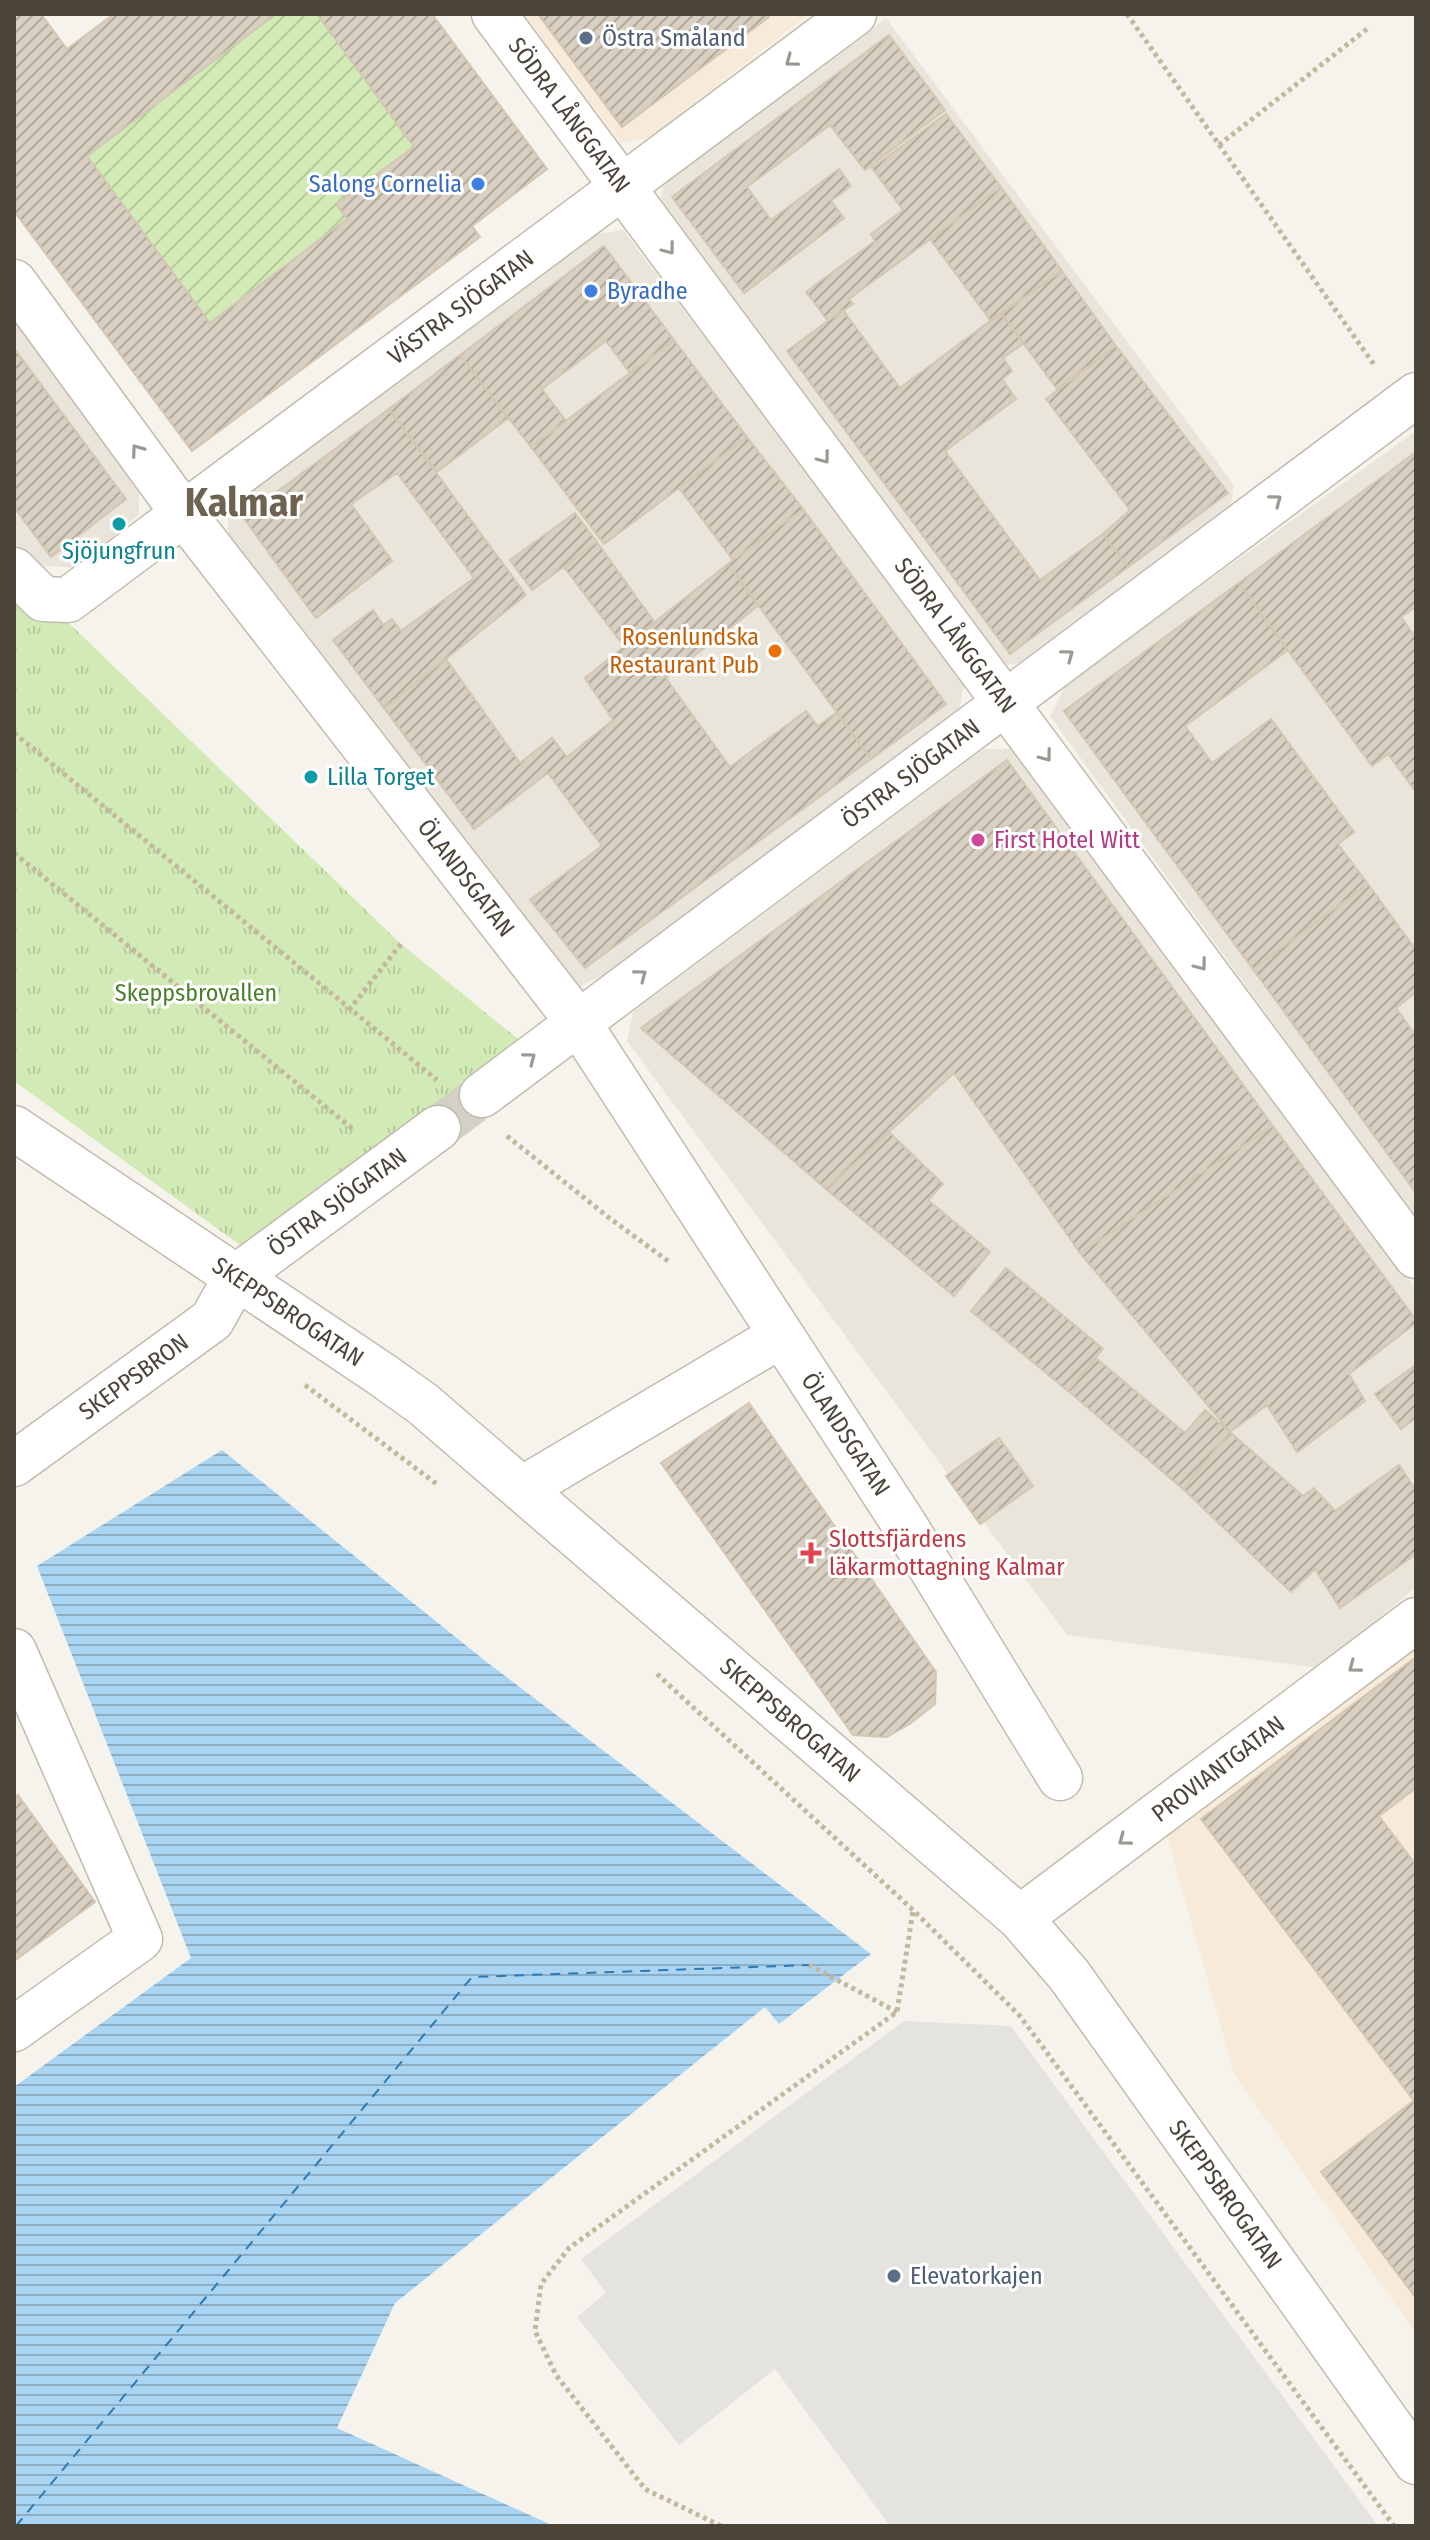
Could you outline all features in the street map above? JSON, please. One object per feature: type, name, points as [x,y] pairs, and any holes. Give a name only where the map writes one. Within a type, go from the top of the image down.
[{"type":"street","name":"SÖDRA LÅNGGATAN","points":[[494,14],[1416,1256]]},
{"type":"street","name":"VÄSTRA SJÖGATAN","points":[[14,570],[43,599],[68,600],[854,14]]},
{"type":"street","name":"ÖLANDSGATAN","points":[[14,282],[183,513],[578,1022],[904,1524],[1060,1778]]},
{"type":"street","name":"ÖSTRA SJÖGATAN","points":[[236,1277],[466,1110],[578,1022],[1409,401]]},
{"type":"street","name":"SKEPPSBROGATAN","points":[[14,1128],[423,1404],[1020,1918],[1069,1975],[1416,2462]]},
{"type":"street","name":"SKEPPSBRON","points":[[14,1464],[212,1320],[236,1277]]},
{"type":"street","points":[[522,1489],[780,1336]]},
{"type":"street","name":"PROVIANTGATAN","points":[[1020,1918],[1416,1620]]},
{"type":"street","points":[[14,1651],[140,1939],[14,2029]]},
{"type":"path","points":[[1127,14],[1219,145],[1409,401]]},
{"type":"path","points":[[1219,145],[1367,29]]},
{"type":"path","points":[[14,733],[466,1110],[668,1261]]},
{"type":"path","points":[[14,853],[392,1161]]},
{"type":"path","points":[[349,1010],[401,944]]},
{"type":"path","points":[[299,1381],[440,1486]]},
{"type":"path","points":[[655,1672],[913,1910],[1020,2016],[1394,2526]]},
{"type":"path","points":[[721,2526],[645,2489],[556,2375],[535,2331],[541,2284],[569,2248],[897,2012],[913,1910]]},
{"type":"path","points":[[809,1965],[897,2012]]},
{"type":"shaded area","points":[[524,14],[809,14],[649,138],[621,143]]},
{"type":"shaded area","points":[[886,18],[1234,485],[1230,512],[1026,662],[1006,665],[660,211],[663,184]]},
{"type":"shaded area","points":[[623,230],[964,682],[959,713],[610,972],[580,986],[560,967],[228,542],[228,498],[585,236]]},
{"type":"shaded area","points":[[14,311],[139,481],[139,514],[77,568],[38,565],[14,545]]},
{"type":"shaded area","points":[[1416,432],[1416,1220],[1050,716],[1067,683]]},
{"type":"shaded area","points":[[984,749],[1021,749],[1416,1289],[1416,1587],[1319,1668],[1067,1635],[627,1041],[633,1012]]},
{"type":"shaded area","points":[[1416,1638],[1416,2334],[1234,2073],[1165,1830]]},
{"type":"shaded area","name":"Elevatorkajen","points":[[904,2021],[1011,2026],[1378,2526],[890,2526],[775,2369],[679,2445],[577,2317],[606,2293],[581,2259]]},
{"type":"green space","points":[[276,14],[317,14],[414,147],[336,204],[347,219],[210,323],[87,156]]},
{"type":"green space","name":"Skeppsbrovallen","points":[[14,570],[401,944],[523,1043],[244,1248],[14,1081]]},
{"type":"water","points":[[222,1450],[488,1663],[871,1954],[779,2024],[765,2007],[395,2303],[337,2428],[554,2526],[14,2526],[14,2087],[191,1958],[37,1566]]},
{"type":"building","points":[[14,14],[41,14],[67,49],[114,14],[276,14],[87,156],[210,323],[347,219],[336,204],[414,147],[317,14],[432,14],[547,169],[472,226],[480,237],[192,451],[14,211]]},
{"type":"building","points":[[538,14],[766,14],[769,17],[622,127]]},
{"type":"building","points":[[889,35],[945,110],[865,170],[830,125],[747,187],[771,220],[839,169],[851,186],[831,201],[844,218],[744,293],[672,197]]},
{"type":"building","points":[[946,114],[1001,187],[849,299],[853,304],[828,321],[806,292],[875,241],[871,234],[903,210],[872,168]]},
{"type":"building","points":[[1001,187],[1062,271],[991,321],[930,239]]},
{"type":"building","points":[[604,246],[674,340],[630,373],[606,341],[542,389],[566,421],[531,447],[460,355]]},
{"type":"building","points":[[1062,271],[1116,346],[1057,389],[1001,313]]},
{"type":"building","points":[[843,310],[900,388],[1001,313],[1024,343],[1003,358],[1012,371],[1002,379],[1016,399],[945,451],[1040,580],[1103,534],[1128,567],[1010,654],[787,351]]},
{"type":"building","points":[[674,340],[747,437],[604,544],[531,447]]},
{"type":"building","points":[[1116,346],[1228,493],[1128,567],[1103,534],[1130,510],[1046,399]]},
{"type":"building","points":[[14,348],[126,499],[51,557],[14,507]]},
{"type":"building","points":[[460,355],[508,418],[437,472],[389,409]]},
{"type":"building","points":[[389,409],[526,595],[384,708],[333,640],[373,610],[383,625],[392,619],[401,631],[474,578],[397,473],[351,504],[392,561],[316,618],[243,517]]},
{"type":"building","points":[[747,437],[803,509],[733,560],[679,488]]},
{"type":"building","points":[[1416,452],[1416,607],[1401,617],[1416,638],[1416,792],[1388,754],[1372,766],[1239,583]]},
{"type":"building","points":[[803,509],[946,704],[871,759],[728,564]]},
{"type":"building","points":[[575,513],[597,542],[532,590],[510,560]]},
{"type":"building","points":[[597,542],[655,623],[624,646],[564,567]]},
{"type":"building","points":[[728,564],[759,605],[666,678],[636,637]]},
{"type":"building","points":[[1239,583],[1288,650],[1185,726],[1212,763],[1271,719],[1354,832],[1338,844],[1368,884],[1253,969],[1064,711]]},
{"type":"building","points":[[636,637],[730,767],[806,711],[818,726],[837,712],[871,759],[585,968],[530,900],[602,846],[548,773],[474,829],[384,708],[446,659],[520,763],[552,738],[567,757],[613,720],[585,678]]},
{"type":"building","points":[[1007,760],[1273,1126],[1080,1253],[954,1073],[826,1189],[641,1028]]},
{"type":"building","points":[[1368,884],[1416,950],[1416,992],[1396,1008],[1416,1036],[1416,1193],[1253,969]]},
{"type":"building","points":[[1273,1126],[1416,1320],[1349,1374],[1365,1401],[1297,1452],[1267,1405],[1230,1432],[1080,1253]]},
{"type":"building","points":[[889,1132],[943,1184],[928,1200],[990,1252],[954,1296],[826,1189]]},
{"type":"building","points":[[1006,1268],[1103,1349],[1068,1391],[971,1311]]},
{"type":"building","points":[[1096,1358],[1185,1433],[1205,1410],[1230,1432],[1183,1489],[1068,1391]]},
{"type":"building","points":[[1416,1365],[1416,1418],[1401,1429],[1375,1394]]},
{"type":"building","points":[[749,1403],[936,1672],[935,1704],[887,1737],[853,1735],[661,1463]]},
{"type":"building","points":[[1230,1432],[1303,1496],[1314,1488],[1335,1511],[1399,1465],[1416,1491],[1416,1554],[1340,1608],[1315,1569],[1291,1592],[1183,1489]]},
{"type":"building","points":[[999,1438],[1033,1486],[980,1524],[946,1476]]},
{"type":"building","points":[[1416,1657],[1416,1788],[1379,1816],[1416,1865],[1414,2101],[1201,1819]]},
{"type":"building","points":[[18,1795],[95,1902],[14,1961],[14,1798]]},
{"type":"building","points":[[1416,2099],[1416,2298],[1321,2172]]},
{"type":"ferry route","points":[[16,2526],[472,1977],[809,1965]]},
{"type":"tunnel","points":[[438,1128],[482,1095]]},
{"type":"place","name":"Östra Småland","points":[[586,38]]},
{"type":"place","name":"Salong Cornelia","points":[[478,184]]},
{"type":"place","name":"Byradhe","points":[[591,291]]},
{"type":"place","name":"Sjöjungfrun","points":[[119,524]]},
{"type":"place","name":"Rosenlundska Restaurant Pub","points":[[775,651]]},
{"type":"place","name":"Lilla Torget","points":[[311,777]]},
{"type":"place","name":"First Hotel Witt","points":[[978,840]]},
{"type":"place","name":"Slottsfjärdens läkarmottagning Kalmar","points":[[811,1553]]},
{"type":"place","name":"Elevatorkajen","points":[[894,2276]]},
{"type":"district","name":"Kalmar","points":[[244,503]]}]
